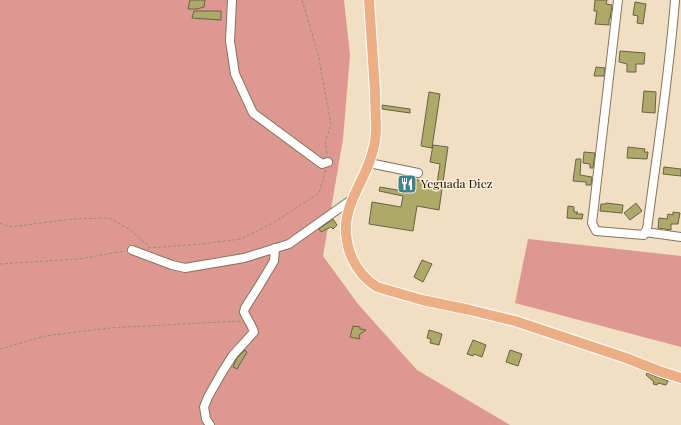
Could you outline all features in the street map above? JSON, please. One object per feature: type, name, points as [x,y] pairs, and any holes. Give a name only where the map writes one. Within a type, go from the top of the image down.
[{"type":"main road","points":[[369,0],[374,73],[375,143],[369,163],[351,200],[346,226],[347,243],[350,254],[355,265],[364,276],[370,283],[377,287],[422,300],[515,321],[681,378]]},
{"type":"street","points":[[232,0],[230,41],[235,74],[253,113],[322,164],[328,162]]},
{"type":"street","points":[[618,0],[592,223],[596,231],[644,235],[647,229],[671,50],[675,0]]},
{"type":"street","points":[[369,163],[418,173]]},
{"type":"street","points":[[132,250],[172,265],[185,268],[244,258],[289,244],[351,200]]},
{"type":"street","points":[[645,232],[681,237]]},
{"type":"street","points":[[210,425],[206,419],[204,407],[208,397],[233,355],[254,332],[244,312],[245,308],[274,261],[275,248]]},
{"type":"path","points":[[146,249],[241,239],[273,223],[319,192],[328,164],[325,143],[331,124],[318,54],[302,0]]},
{"type":"path","points":[[0,223],[10,227],[73,219],[109,218],[129,229],[152,248]]},
{"type":"path","points":[[0,264],[79,259],[132,250]]},
{"type":"path","points":[[0,349],[45,336],[110,328],[239,321],[253,328]]},
{"type":"shaded area","points":[[0,0],[344,0],[350,55],[343,139],[323,256],[358,304],[417,370],[510,425],[0,425]]},
{"type":"shaded area","points":[[528,239],[681,256],[681,347],[515,303]]},
{"type":"building","points":[[190,0],[205,0],[204,7],[188,9]]},
{"type":"building","points":[[595,0],[607,0],[606,4],[612,5],[609,25],[595,24],[597,11],[594,11]]},
{"type":"building","points":[[635,2],[646,4],[643,24],[637,23],[638,16],[633,15]]},
{"type":"building","points":[[194,11],[221,11],[221,20],[192,18]]},
{"type":"building","points":[[620,51],[645,53],[644,64],[636,64],[636,72],[627,72],[627,64],[619,62]]},
{"type":"building","points":[[596,67],[605,68],[604,76],[594,76]]},
{"type":"building","points":[[644,91],[656,92],[655,113],[642,112]]},
{"type":"building","points":[[429,92],[440,94],[432,148],[421,146]]},
{"type":"building","points":[[382,105],[410,109],[410,113],[382,109]]},
{"type":"building","points":[[433,145],[448,147],[439,210],[417,206],[413,231],[369,224],[372,202],[401,207],[403,196],[379,191],[380,187],[403,191],[405,178],[437,183],[440,164],[430,162]]},
{"type":"building","points":[[628,147],[645,149],[644,152],[648,152],[647,159],[627,158]]},
{"type":"building","points":[[584,152],[595,153],[593,168],[590,168],[590,164],[583,163]]},
{"type":"building","points":[[576,159],[581,159],[580,175],[592,177],[591,185],[586,185],[586,182],[573,181]]},
{"type":"building","points":[[664,167],[681,169],[681,176],[663,174]]},
{"type":"building","points":[[606,203],[623,205],[622,213],[600,211],[601,204]]},
{"type":"building","points":[[636,203],[642,211],[630,220],[624,213]]},
{"type":"building","points":[[568,206],[574,207],[574,212],[578,212],[576,214],[583,214],[582,219],[567,218]]},
{"type":"building","points":[[673,212],[680,213],[678,224],[671,224],[671,230],[658,228],[659,218],[667,219],[668,214],[673,215]]},
{"type":"building","points":[[333,219],[337,225],[333,229],[331,227],[321,232],[319,229]]},
{"type":"building","points":[[422,260],[432,264],[423,282],[414,277]]},
{"type":"building","points":[[353,326],[366,330],[359,335],[360,339],[350,337]]},
{"type":"building","points":[[429,330],[442,334],[439,345],[430,343],[431,339],[427,338]]},
{"type":"building","points":[[473,340],[486,345],[482,357],[474,354],[473,356],[467,354]]},
{"type":"building","points":[[245,350],[247,352],[237,369],[233,367],[237,358]]},
{"type":"building","points":[[510,350],[522,354],[518,366],[506,362]]},
{"type":"building","points":[[647,373],[668,381],[666,385],[658,383],[657,385],[653,384],[654,382],[646,375]]},
{"type":"place","name":"Yeguada Diez","points":[[407,184]]}]
